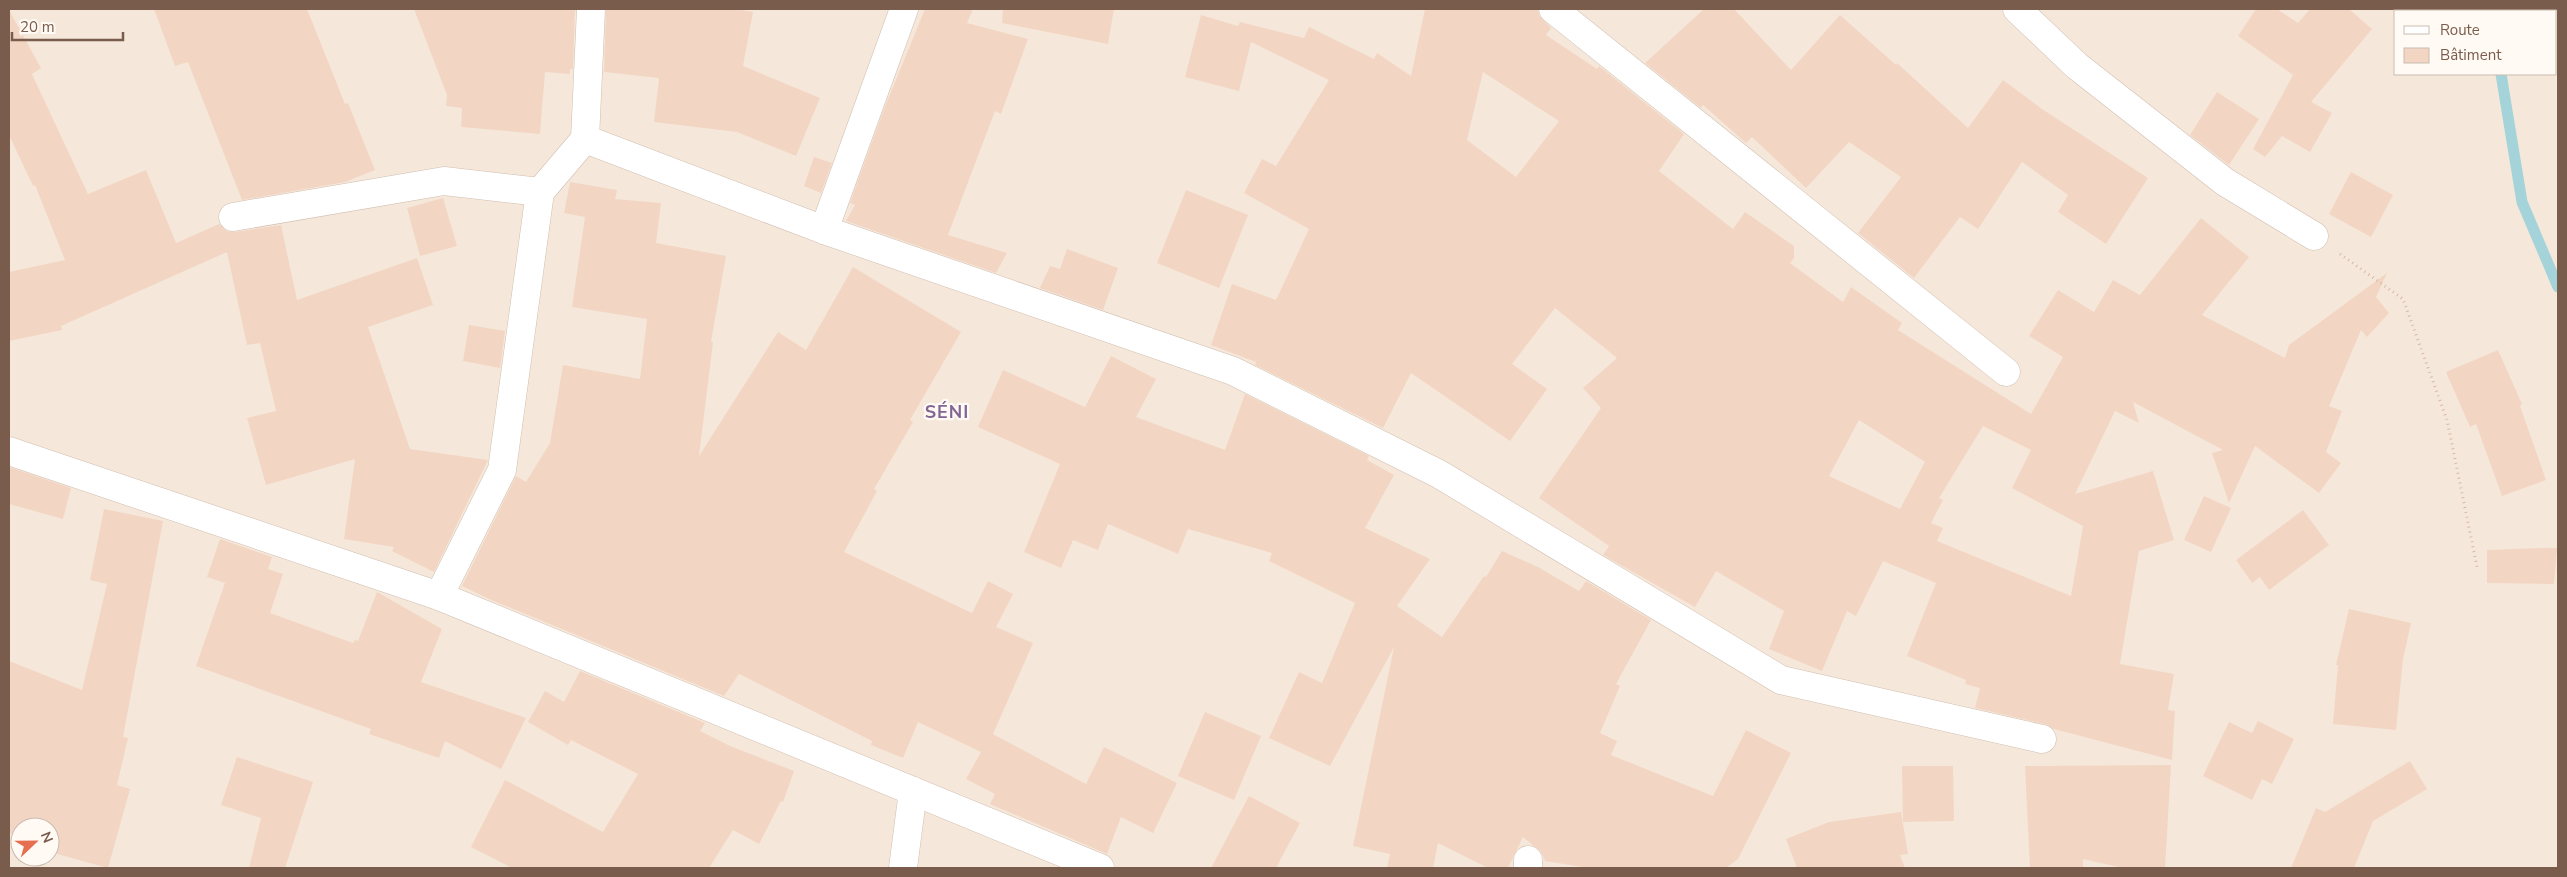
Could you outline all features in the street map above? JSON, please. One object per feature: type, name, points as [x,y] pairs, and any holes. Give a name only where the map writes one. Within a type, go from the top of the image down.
[{"type":"street","points":[[439,596],[502,470],[540,192],[585,139],[591,9]]},
{"type":"street","points":[[824,230],[904,9]]},
{"type":"street","points":[[1553,9],[2006,372]]},
{"type":"street","points":[[2017,9],[2077,66],[2225,182],[2314,236]]},
{"type":"street","points":[[585,139],[824,230],[1233,371],[1439,474],[1781,680],[2042,739]]},
{"type":"street","points":[[233,217],[444,181],[540,192]]},
{"type":"street","points":[[9,451],[439,596],[1100,868]]},
{"type":"street","points":[[903,868],[913,791]]},
{"type":"path","points":[[2314,236],[2403,298],[2447,420],[2477,567]]},
{"type":"shaded area","points":[[9,9],[2558,9],[2558,868],[9,868]]},
{"type":"building","points":[[154,9],[307,9],[345,104],[348,103],[375,170],[345,182],[242,200],[188,62],[175,66]]},
{"type":"building","points":[[414,9],[575,9],[573,69],[570,69],[570,74],[545,72],[540,134],[461,127],[462,108],[446,106],[447,95]]},
{"type":"building","points":[[606,9],[736,9],[753,12],[743,66],[820,98],[796,156],[737,132],[654,122],[659,78],[604,72]]},
{"type":"building","points":[[925,9],[973,9],[967,23],[1028,39],[1001,114],[995,111],[948,235],[1007,253],[996,273],[846,221],[855,205],[850,203],[884,109]]},
{"type":"building","points":[[1003,9],[1114,9],[1108,44],[1002,23]]},
{"type":"building","points":[[1425,9],[1538,9],[1539,15],[1551,28],[1546,35],[1597,69],[1599,66],[1684,134],[1659,171],[1733,229],[1745,212],[1794,246],[1794,258],[1790,263],[1843,302],[1851,287],[1902,323],[1898,330],[2031,414],[2063,357],[2029,336],[2058,290],[2094,312],[2113,280],[2140,295],[2201,218],[2249,257],[2202,315],[2285,358],[2289,345],[2387,273],[2376,297],[2389,313],[2367,337],[2361,330],[2329,406],[2342,411],[2326,452],[2341,463],[2319,493],[2255,446],[2229,503],[2212,453],[2223,450],[2133,402],[2139,423],[2115,411],[2075,494],[2153,471],[2174,540],[2139,551],[2120,664],[2174,674],[2168,710],[2175,711],[2172,760],[2054,729],[2045,724],[1975,708],[1980,688],[1965,684],[1966,680],[1907,656],[1936,583],[1883,561],[1856,616],[1847,611],[1822,671],[1769,649],[1784,611],[1716,571],[1695,607],[1603,555],[1609,546],[1539,498],[1601,408],[1583,388],[1617,358],[1555,308],[1512,364],[1547,389],[1510,441],[1411,373],[1383,428],[1255,365],[1256,362],[1211,345],[1232,284],[1276,300],[1309,229],[1244,193],[1262,159],[1276,166],[1329,80],[1251,42],[1239,91],[1185,77],[1201,15],[1238,26],[1240,22],[1304,38],[1309,27],[1374,59],[1377,53],[1411,76]],"holes":[[[1483,72],[1559,121],[1516,177],[1467,140]],[[1859,420],[1925,462],[1900,509],[1829,476]],[[1983,426],[2031,450],[2012,488],[2083,526],[2071,596],[1937,541],[1943,528],[1931,523],[1943,500],[1939,498]]]},
{"type":"building","points":[[1704,9],[1734,9],[1791,70],[1840,15],[1896,65],[1897,63],[1968,128],[2003,80],[2042,109],[2148,178],[2106,244],[2058,212],[2068,195],[2022,162],[1978,229],[1960,217],[1914,278],[1858,233],[1901,177],[1849,142],[1806,188],[1752,137],[1746,143],[1703,105],[1701,108],[1645,63]]},
{"type":"building","points":[[2256,9],[2277,9],[2298,23],[2310,9],[2349,9],[2372,29],[2311,102],[2332,113],[2310,152],[2282,136],[2265,157],[2253,149],[2293,75],[2238,36]]},
{"type":"building","points":[[9,10],[41,68],[32,74],[88,194],[146,170],[176,243],[219,224],[227,231],[235,232],[281,225],[297,300],[417,258],[433,305],[368,327],[410,449],[488,460],[434,572],[392,551],[394,547],[344,539],[355,459],[266,485],[247,418],[276,411],[260,343],[247,345],[227,252],[61,326],[62,330],[9,341],[9,272],[65,260],[35,185],[33,186],[9,135]]},
{"type":"building","points":[[2217,92],[2259,119],[2229,165],[2190,135]]},
{"type":"building","points":[[814,157],[832,163],[821,193],[804,186]]},
{"type":"building","points":[[2351,172],[2393,195],[2371,237],[2329,214]]},
{"type":"building","points":[[570,182],[617,190],[615,199],[661,203],[656,243],[726,256],[711,342],[713,342],[699,456],[778,332],[806,350],[853,267],[961,332],[910,420],[913,422],[874,489],[877,491],[844,552],[972,613],[988,581],[1013,594],[996,627],[1033,643],[993,734],[1086,784],[1104,747],[1177,783],[1153,833],[1121,817],[1107,854],[990,804],[995,794],[966,779],[981,752],[918,722],[903,758],[871,745],[872,741],[739,674],[724,696],[489,599],[462,586],[516,476],[526,482],[550,443],[563,365],[640,379],[647,319],[572,307],[585,217],[564,213]]},
{"type":"building","points":[[1186,190],[1248,215],[1219,288],[1157,263]]},
{"type":"building","points":[[443,198],[457,246],[420,256],[407,208]]},
{"type":"building","points":[[1067,249],[1118,268],[1103,310],[1040,288],[1050,266],[1060,269]]},
{"type":"building","points":[[469,325],[505,331],[500,368],[463,361]]},
{"type":"building","points":[[2498,350],[2522,404],[2520,406],[2546,480],[2502,496],[2476,424],[2470,427],[2446,372]]},
{"type":"building","points":[[1111,356],[1156,379],[1136,417],[1225,450],[1245,394],[1369,456],[1367,460],[1394,475],[1365,528],[1430,559],[1397,606],[1442,637],[1484,576],[1486,577],[1502,551],[1538,567],[1579,591],[1586,581],[1651,620],[1616,684],[1620,686],[1600,733],[1617,741],[1611,755],[1713,796],[1746,730],[1791,753],[1738,859],[1726,868],[1589,868],[1545,861],[1541,852],[1523,837],[1508,868],[1488,868],[1438,843],[1433,868],[1387,868],[1390,854],[1353,846],[1394,647],[1330,766],[1269,738],[1299,672],[1322,683],[1355,603],[1269,561],[1272,553],[1188,529],[1178,554],[1108,524],[1098,550],[1073,540],[1061,568],[1024,552],[1060,464],[978,427],[1003,370],[1085,407]]},
{"type":"building","points":[[9,467],[71,488],[63,519],[9,504]]},
{"type":"building","points":[[2204,496],[2231,508],[2211,552],[2184,540]]},
{"type":"building","points":[[104,509],[163,521],[123,737],[128,738],[117,785],[130,789],[108,868],[60,855],[60,817],[10,817],[9,833],[9,661],[82,690],[107,584],[90,580]]},
{"type":"building","points":[[2303,510],[2329,545],[2269,590],[2260,577],[2252,583],[2236,560]]},
{"type":"building","points":[[220,539],[272,557],[268,569],[283,574],[270,613],[353,643],[355,640],[358,641],[377,592],[442,629],[421,682],[526,718],[501,769],[445,741],[439,758],[369,734],[371,729],[196,666],[225,583],[207,577]]},
{"type":"building","points":[[2557,548],[2554,584],[2487,583],[2487,550]]},
{"type":"building","points":[[2349,609],[2411,623],[2403,659],[2396,730],[2333,724],[2338,665],[2336,665]]},
{"type":"building","points":[[580,671],[705,723],[700,731],[730,746],[794,771],[783,802],[781,801],[759,844],[733,830],[709,868],[512,868],[471,847],[505,780],[603,832],[638,774],[571,740],[568,745],[528,722],[545,691],[564,702]]},
{"type":"building","points":[[1205,712],[1261,736],[1234,800],[1178,776]]},
{"type":"building","points":[[2258,721],[2294,739],[2272,784],[2262,779],[2252,800],[2203,776],[2229,722],[2252,733]]},
{"type":"building","points":[[237,757],[313,782],[285,868],[249,868],[261,818],[221,805]]},
{"type":"building","points":[[2410,761],[2427,789],[2373,821],[2354,868],[2291,868],[2316,808],[2325,812]]},
{"type":"building","points":[[2171,765],[2165,868],[2123,868],[2083,859],[2083,868],[2030,868],[2025,766]]},
{"type":"building","points":[[1902,766],[1953,766],[1954,821],[1903,822]]},
{"type":"building","points":[[1249,796],[1300,823],[1276,868],[1211,868]]},
{"type":"building","points":[[1901,812],[1908,854],[1900,855],[1905,868],[1797,868],[1786,839],[1829,822]]},
{"type":"waterway","points":[[2501,75],[2522,202],[2558,287]]},
{"type":"district","name":"SÉNI","points":[[947,412]]}]
